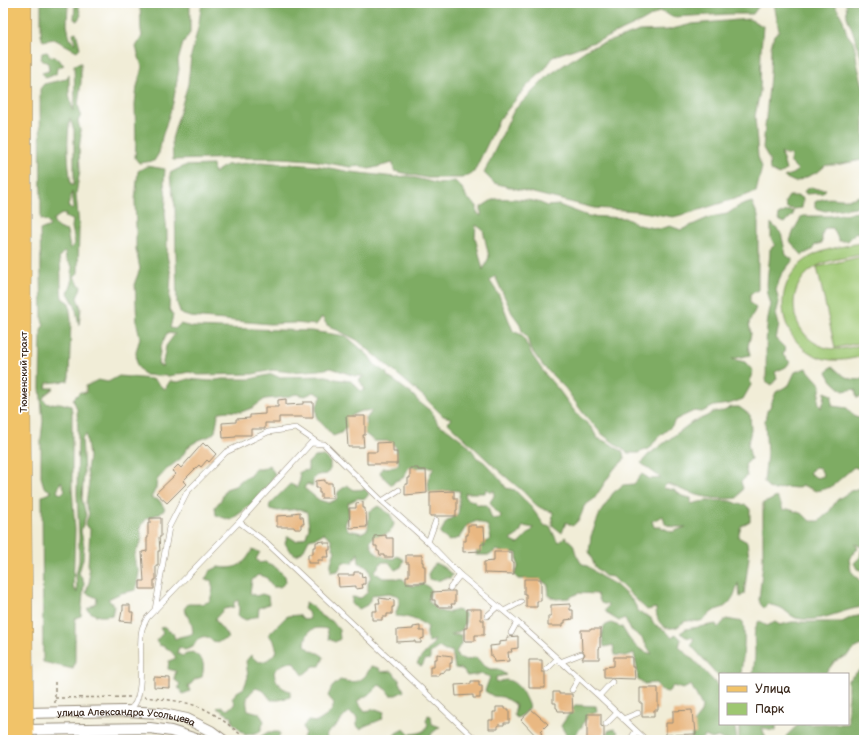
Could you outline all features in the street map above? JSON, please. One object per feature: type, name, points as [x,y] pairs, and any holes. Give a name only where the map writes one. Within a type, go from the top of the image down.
[{"type":"main road","name":"Тюменский тракт","points":[[11,3],[13,740]]},
{"type":"main road","name":"Тюменский тракт","points":[[24,3],[23,414],[26,735]]},
{"type":"street","name":"улица Александра Усольцева","points":[[25,713],[125,711],[159,713],[188,719],[211,731],[223,740]]},
{"type":"street","name":"улица Александра Усольцева","points":[[26,735],[150,728],[171,731],[199,740]]},
{"type":"lane","points":[[155,610],[169,527],[188,492],[220,458],[226,452],[268,432],[296,428],[318,443]]},
{"type":"lane","points":[[125,711],[130,709],[136,703],[139,689],[142,630],[147,618],[312,444],[318,443],[324,444],[382,501],[428,542],[460,575],[517,622],[646,740]]},
{"type":"lane","points":[[382,501],[399,490]]},
{"type":"lane","points":[[428,542],[436,520]]},
{"type":"lane","points":[[239,522],[267,543],[476,740]]},
{"type":"lane","points":[[450,588],[460,575]]},
{"type":"lane","points":[[504,611],[521,602]]},
{"type":"lane","points":[[487,616],[498,606]]},
{"type":"lane","points":[[511,634],[517,622]]},
{"type":"lane","points":[[547,669],[559,661],[581,654]]},
{"type":"lane","points":[[572,690],[579,678]]},
{"type":"lane","points":[[599,696],[612,682]]},
{"type":"lane","points":[[606,724],[617,713]]},
{"type":"lane","points":[[624,719],[638,713]]},
{"type":"lane","points":[[630,740],[636,731]]},
{"type":"path","points":[[96,740],[156,740]]},
{"type":"green space","points":[[41,3],[68,3],[67,25],[70,39],[75,44],[73,33],[76,32],[80,48],[77,51],[54,39],[43,41],[41,35]]},
{"type":"green space","points":[[75,3],[77,3],[81,15],[77,21],[74,19]]},
{"type":"green space","points":[[139,3],[190,3],[190,33],[183,43],[178,61],[179,69],[173,103],[162,137],[159,153],[154,161],[139,163],[135,158],[135,104],[142,67],[136,47],[142,36]]},
{"type":"green space","points":[[202,3],[761,3],[753,14],[673,17],[660,11],[641,22],[603,39],[554,56],[544,70],[526,87],[499,120],[474,172],[462,178],[427,178],[394,171],[393,163],[369,169],[361,166],[350,167],[311,160],[281,158],[173,160],[172,139],[188,84],[191,56]]},
{"type":"green space","points":[[774,3],[834,3],[843,20],[847,34],[854,43],[864,90],[864,160],[836,165],[826,165],[818,172],[795,182],[784,177],[798,170],[790,162],[791,155],[781,153],[786,170],[779,175],[770,170],[769,159],[763,148],[770,76],[771,47],[774,35],[779,31]]},
{"type":"green space","points":[[846,3],[864,3],[864,67],[847,17]]},
{"type":"green space","points":[[749,19],[763,26],[760,91],[755,116],[758,157],[762,167],[756,192],[673,217],[637,211],[594,208],[494,183],[484,173],[514,110],[549,75],[589,48],[640,31],[668,30],[692,24]]},
{"type":"green space","points":[[47,52],[50,56],[55,57],[64,65],[57,68],[56,74],[46,78],[42,73],[49,71],[48,63],[41,60],[42,53]]},
{"type":"green space","points":[[81,63],[81,82],[78,105],[81,115],[78,121],[81,135],[79,149],[80,170],[76,194],[79,227],[78,273],[74,277],[81,287],[77,298],[81,308],[79,325],[75,305],[68,293],[72,283],[72,266],[66,259],[65,251],[59,257],[62,298],[69,303],[71,320],[69,377],[68,381],[47,383],[46,388],[54,388],[46,394],[43,399],[48,404],[60,403],[71,406],[72,487],[75,530],[73,587],[77,593],[76,575],[79,561],[77,494],[78,433],[77,409],[73,399],[80,392],[86,393],[86,386],[98,380],[108,382],[119,376],[151,379],[165,389],[170,381],[178,382],[188,379],[210,381],[222,379],[251,379],[272,374],[278,377],[327,376],[335,379],[351,381],[361,391],[365,389],[359,380],[364,376],[355,376],[331,368],[291,372],[273,370],[253,374],[198,375],[189,372],[169,376],[145,375],[137,366],[136,352],[140,338],[137,324],[135,282],[140,269],[136,249],[135,200],[138,171],[147,166],[165,169],[164,182],[166,197],[165,214],[167,255],[171,275],[169,309],[173,315],[170,328],[175,329],[180,324],[192,327],[311,331],[346,336],[368,355],[375,365],[386,372],[388,377],[413,395],[419,402],[432,412],[438,424],[449,430],[467,444],[476,457],[484,462],[501,480],[506,488],[515,490],[531,507],[545,526],[550,526],[559,542],[565,537],[573,544],[581,563],[616,585],[633,601],[639,612],[651,618],[654,624],[666,631],[672,638],[676,634],[681,639],[679,647],[719,687],[719,725],[733,725],[735,728],[737,740],[723,740],[718,737],[712,739],[705,736],[700,740],[691,740],[694,722],[701,713],[702,706],[691,685],[683,689],[673,686],[668,692],[660,690],[656,683],[644,684],[638,680],[634,653],[626,656],[615,655],[613,645],[604,647],[602,636],[604,626],[611,623],[622,627],[634,644],[642,650],[652,654],[641,637],[631,630],[624,618],[619,621],[605,611],[608,605],[601,603],[597,594],[578,593],[569,598],[556,599],[549,596],[548,585],[539,579],[518,579],[514,575],[518,568],[517,553],[507,553],[496,550],[490,555],[476,555],[478,546],[491,539],[488,526],[477,521],[467,525],[459,538],[449,541],[440,534],[446,522],[458,514],[460,491],[450,490],[429,493],[428,479],[434,467],[409,467],[403,478],[395,481],[392,485],[380,473],[382,468],[395,467],[399,463],[396,447],[389,441],[374,441],[363,432],[367,423],[366,419],[372,411],[358,412],[346,419],[347,426],[341,433],[333,436],[317,418],[316,407],[322,396],[314,392],[305,396],[296,394],[286,397],[265,399],[252,408],[241,412],[220,412],[218,415],[215,432],[189,446],[180,459],[167,469],[157,480],[156,488],[151,498],[159,500],[165,509],[159,514],[147,518],[140,527],[142,539],[135,554],[135,564],[139,572],[136,590],[121,593],[108,599],[114,606],[112,615],[108,616],[96,615],[87,609],[96,603],[97,598],[86,593],[90,579],[88,566],[90,529],[85,525],[89,514],[86,503],[89,483],[87,470],[89,457],[86,434],[82,439],[84,472],[82,499],[86,515],[81,531],[84,546],[83,559],[79,573],[84,583],[81,616],[75,618],[75,661],[73,669],[43,662],[42,496],[52,492],[44,487],[41,477],[41,439],[43,421],[40,388],[41,329],[44,325],[42,320],[40,230],[50,226],[48,222],[41,219],[40,89],[44,84],[66,79],[69,75],[69,94],[73,111],[75,98],[74,65]],"holes":[[[70,119],[74,130],[74,185],[71,185],[69,169],[68,144]],[[72,192],[74,207],[72,210],[68,206]],[[66,213],[65,217],[73,220],[72,227],[75,243],[70,249],[67,231],[56,226],[53,220]],[[167,333],[175,334],[166,346],[162,367],[158,364],[161,346]],[[61,481],[65,490],[61,494],[57,492]],[[486,488],[490,493],[494,490],[494,496],[490,502],[495,511],[501,515],[500,518],[492,519],[487,505],[478,505],[474,501],[466,499],[465,493],[485,493]],[[523,526],[534,528],[518,544],[510,540],[519,534]]]},
{"type":"green space","points":[[261,162],[319,166],[351,172],[395,177],[408,176],[439,184],[455,181],[462,188],[467,198],[477,206],[477,213],[481,216],[481,207],[495,199],[522,200],[537,202],[546,206],[559,205],[588,216],[625,218],[639,225],[659,229],[670,226],[681,230],[710,217],[727,214],[739,206],[752,202],[758,216],[758,290],[750,294],[750,303],[756,308],[749,323],[751,334],[748,346],[750,355],[732,359],[745,362],[753,371],[750,379],[751,385],[743,399],[729,404],[714,406],[702,412],[694,411],[675,420],[672,426],[657,438],[650,448],[638,453],[628,453],[602,434],[583,413],[566,389],[543,366],[530,348],[527,337],[512,313],[495,276],[490,281],[499,295],[513,331],[522,335],[532,355],[545,374],[575,412],[592,428],[597,438],[609,443],[623,452],[624,460],[614,469],[594,499],[584,506],[577,522],[572,526],[566,522],[562,533],[552,525],[553,512],[537,506],[524,492],[448,423],[451,418],[443,416],[423,396],[357,340],[327,325],[322,317],[316,325],[294,323],[270,324],[190,317],[181,314],[177,303],[175,206],[170,173],[184,166],[213,165],[214,173],[226,165]],"holes":[[[476,225],[483,230],[489,257],[483,270],[475,237]]]},
{"type":"green space","points":[[811,187],[826,189],[823,193],[806,194],[804,191]]},
{"type":"green space","points":[[789,196],[803,198],[802,208],[787,208],[785,202]]},
{"type":"green space","points":[[864,196],[864,206],[825,211],[815,208],[815,202],[820,200],[832,198],[850,199]]},
{"type":"green space","points":[[787,211],[793,211],[793,215],[784,223],[779,220],[778,215]]},
{"type":"green space","points":[[864,211],[864,237],[856,232],[848,241],[839,241],[833,228],[825,228],[822,234],[822,243],[815,245],[812,250],[802,255],[790,241],[802,216],[829,216]]},
{"type":"green space","points":[[771,223],[781,233],[786,255],[793,260],[781,275],[776,290],[779,302],[776,314],[779,325],[776,339],[785,348],[783,355],[790,362],[786,367],[775,372],[777,378],[772,385],[766,381],[767,323],[771,304],[767,291],[767,284],[770,249],[775,245],[771,238]]},
{"type":"green space","points":[[864,242],[864,254],[829,261],[811,270],[802,279],[796,290],[794,302],[795,314],[799,325],[806,335],[815,343],[827,348],[837,349],[864,344],[864,356],[849,359],[830,360],[810,353],[798,343],[789,331],[784,317],[783,302],[785,287],[792,274],[809,257],[824,251]]},
{"type":"green space","points":[[864,256],[864,342],[835,348],[817,267]]},
{"type":"green space","points":[[832,366],[850,379],[854,380],[864,378],[864,396],[857,398],[855,389],[843,391],[832,381],[827,372]]},
{"type":"green space","points":[[806,368],[821,385],[818,401],[821,408],[824,401],[825,392],[832,395],[832,406],[847,408],[855,417],[864,419],[864,468],[862,470],[854,467],[831,487],[816,491],[802,485],[797,488],[786,487],[775,490],[768,488],[764,482],[767,453],[765,421],[767,411],[776,392],[789,385],[795,372]],"holes":[[[815,467],[820,468],[824,476],[817,478],[809,473]]]},
{"type":"green space","points":[[731,407],[739,407],[750,415],[751,430],[748,444],[751,459],[745,465],[747,476],[741,482],[743,488],[737,498],[720,499],[702,496],[667,484],[663,488],[674,490],[682,496],[691,498],[691,504],[720,500],[745,504],[750,509],[750,521],[741,526],[738,537],[747,542],[749,557],[744,594],[740,597],[738,583],[733,596],[724,607],[714,611],[705,619],[698,621],[686,621],[677,627],[667,628],[659,621],[656,608],[647,610],[613,577],[605,576],[595,567],[589,552],[591,536],[600,513],[613,493],[623,485],[634,484],[642,474],[650,479],[661,478],[641,463],[648,455],[691,423],[713,412],[724,411]],"holes":[[[663,516],[665,524],[673,527],[686,527],[672,532],[661,527],[654,527],[652,521]]]},
{"type":"green space","points":[[324,456],[330,461],[330,469],[327,474],[318,475],[313,479],[313,486],[307,484],[304,488],[319,500],[329,503],[337,499],[338,492],[347,485],[354,490],[365,489],[369,494],[365,499],[358,498],[348,503],[349,516],[345,524],[348,530],[362,533],[368,529],[369,512],[378,506],[390,514],[394,524],[391,530],[385,535],[375,536],[370,541],[371,546],[375,552],[381,556],[393,559],[397,556],[404,560],[401,567],[395,570],[389,562],[382,562],[374,572],[383,578],[403,579],[409,585],[414,586],[424,584],[431,589],[428,600],[434,607],[444,612],[452,612],[456,610],[465,613],[465,622],[462,630],[451,635],[462,635],[462,642],[456,652],[458,657],[467,660],[476,657],[483,665],[490,669],[498,669],[506,675],[496,677],[496,683],[506,680],[515,683],[518,686],[529,707],[524,714],[517,718],[514,715],[516,705],[503,697],[493,696],[485,691],[490,677],[482,674],[467,676],[462,669],[455,668],[452,651],[445,651],[439,647],[430,653],[430,659],[425,660],[422,666],[417,664],[435,640],[429,642],[426,636],[428,627],[417,620],[395,616],[399,604],[399,596],[389,593],[373,595],[367,605],[359,609],[352,605],[352,597],[361,598],[368,592],[368,583],[371,576],[368,567],[359,563],[358,553],[352,563],[343,562],[338,571],[331,572],[331,563],[335,551],[331,539],[324,533],[309,539],[303,551],[296,555],[289,550],[285,543],[288,536],[296,541],[306,537],[309,527],[307,512],[300,509],[278,511],[269,509],[270,504],[290,484],[297,487],[300,480],[299,472],[308,470],[308,463],[314,457]]},
{"type":"green space","points":[[269,465],[275,474],[267,487],[256,500],[230,520],[216,515],[215,507],[221,500],[226,489],[235,486],[244,478],[250,476],[254,469],[262,469]]},
{"type":"green space","points":[[864,486],[864,571],[857,569],[854,563],[860,557],[862,547],[855,544],[858,548],[849,559],[851,571],[861,582],[864,590],[864,607],[814,619],[796,618],[783,609],[768,604],[764,608],[759,600],[763,562],[763,503],[776,497],[783,510],[788,509],[803,514],[810,521],[819,521],[829,512],[837,500],[851,491]]},
{"type":"green space","points":[[252,550],[260,552],[256,559],[259,563],[265,562],[274,566],[285,576],[286,582],[280,587],[273,587],[266,577],[258,575],[252,580],[250,593],[256,596],[262,594],[268,596],[269,604],[259,608],[258,616],[246,620],[238,616],[238,600],[234,602],[234,607],[224,609],[215,619],[228,638],[217,642],[207,637],[202,637],[193,647],[185,650],[179,647],[177,653],[182,656],[192,652],[203,662],[202,677],[195,679],[188,686],[190,691],[183,694],[178,687],[180,684],[174,679],[176,671],[168,669],[169,661],[176,658],[173,653],[159,645],[156,641],[163,633],[160,628],[165,627],[173,633],[175,639],[193,633],[192,625],[184,609],[188,604],[202,604],[210,601],[213,589],[211,580],[205,580],[210,571],[218,567],[230,568],[239,565],[246,559]]},
{"type":"green space","points":[[435,563],[453,575],[450,578],[444,578],[438,581],[429,579],[428,574]]},
{"type":"green space","points":[[306,602],[315,608],[321,616],[332,621],[339,630],[340,639],[335,642],[329,639],[327,629],[318,628],[311,630],[307,636],[305,645],[310,650],[319,653],[324,657],[320,666],[314,666],[303,675],[294,662],[291,662],[280,666],[274,672],[277,682],[281,687],[290,691],[290,697],[279,700],[271,700],[264,691],[256,688],[249,695],[247,700],[248,710],[259,713],[264,721],[260,732],[245,735],[232,722],[232,717],[217,708],[221,706],[227,710],[235,704],[232,698],[237,692],[244,688],[248,677],[246,661],[251,655],[254,659],[261,662],[268,660],[277,651],[274,641],[268,635],[287,616],[299,615],[305,620],[310,619],[308,612],[304,609]]},
{"type":"green space","points":[[864,615],[864,644],[854,649],[847,656],[835,661],[826,673],[753,673],[755,628],[759,621],[767,626],[775,622],[780,625],[792,622],[842,622],[852,617]]},
{"type":"green space","points":[[726,619],[743,622],[744,635],[741,673],[719,673],[719,677],[691,645],[694,638],[686,637],[680,633],[686,629],[716,624],[718,628]]},
{"type":"green space","points":[[371,666],[379,668],[381,672],[392,671],[399,680],[404,691],[396,695],[390,695],[385,688],[379,685],[371,693],[357,701],[365,711],[376,709],[384,712],[382,719],[360,729],[357,726],[357,717],[349,712],[328,733],[326,736],[330,740],[302,740],[305,733],[303,726],[308,721],[317,722],[332,709],[334,703],[328,696],[332,687],[340,680],[355,682],[362,679]]},
{"type":"green space","points":[[864,666],[864,740],[787,740],[786,736],[798,725],[849,725],[849,679]]},
{"type":"green space","points":[[575,705],[596,706],[597,712],[588,715],[581,728],[574,735],[579,740],[565,740],[567,736],[561,726]]},
{"type":"green space","points":[[428,715],[431,716],[432,724],[440,727],[432,733],[429,740],[393,740],[392,738],[396,733],[404,729],[409,734],[419,733],[425,730],[428,724],[426,721]]},
{"type":"green space","points":[[739,725],[776,725],[776,731],[768,730],[762,727],[766,739],[739,740]]},
{"type":"green space","points":[[614,729],[618,732],[612,740],[608,740],[608,731]]},
{"type":"green space","points":[[268,732],[279,732],[280,736],[274,740],[259,740],[260,737]]},
{"type":"building","points":[[286,399],[286,405],[313,402],[313,418],[279,417],[279,423],[265,423],[265,429],[251,429],[251,435],[236,435],[236,437],[223,438],[222,423],[236,422],[236,419],[250,418],[250,415],[265,414],[265,407],[278,407],[278,400]]},
{"type":"building","points":[[346,416],[365,416],[365,435],[363,435],[364,447],[348,447]]},
{"type":"building","points":[[393,442],[393,452],[397,452],[397,464],[367,464],[367,452],[377,452],[377,443]]},
{"type":"building","points":[[203,443],[216,454],[209,462],[207,460],[201,467],[199,465],[183,481],[186,484],[167,503],[156,493],[176,474],[172,471],[178,465],[181,468]]},
{"type":"building","points":[[410,468],[426,470],[427,493],[405,495],[405,484],[408,484],[408,478],[410,478]]},
{"type":"building","points":[[325,480],[325,483],[332,483],[333,498],[321,498],[319,488],[316,488],[316,481]]},
{"type":"building","points":[[454,491],[454,498],[457,498],[456,516],[430,516],[430,492]]},
{"type":"building","points":[[363,502],[363,508],[365,508],[366,512],[367,527],[350,528],[349,508],[356,508],[356,503]]},
{"type":"building","points":[[300,512],[300,517],[303,517],[304,524],[301,524],[301,529],[295,529],[294,527],[277,527],[277,516],[293,515],[293,513]]},
{"type":"building","points":[[150,518],[161,518],[158,566],[156,566],[156,580],[154,580],[154,589],[140,589],[140,581],[144,581],[142,552],[147,551],[148,523],[150,523]]},
{"type":"building","points":[[468,525],[484,527],[485,544],[481,544],[481,551],[463,552],[463,541],[466,541],[466,535],[468,535]]},
{"type":"building","points":[[386,535],[386,538],[393,538],[393,557],[384,557],[384,555],[380,555],[379,551],[377,551],[377,546],[374,546],[374,536]]},
{"type":"building","points":[[324,541],[324,543],[330,543],[330,550],[328,550],[329,557],[323,557],[323,560],[318,560],[318,563],[308,563],[308,554],[313,554],[313,547],[316,547],[316,542]]},
{"type":"building","points":[[494,552],[512,552],[514,574],[484,573],[484,562],[494,561]]},
{"type":"building","points":[[406,555],[422,555],[423,566],[425,566],[425,583],[406,583],[406,576],[409,576],[409,563],[406,563]]},
{"type":"building","points":[[354,572],[361,572],[362,577],[365,576],[365,584],[362,584],[363,588],[356,589],[356,586],[339,587],[338,575],[354,575]]},
{"type":"building","points":[[524,579],[541,579],[541,601],[537,601],[537,607],[526,607]]},
{"type":"building","points":[[455,591],[455,604],[451,604],[452,607],[438,607],[435,605],[435,600],[432,600],[432,592]]},
{"type":"building","points":[[379,598],[394,600],[392,614],[387,614],[387,617],[382,617],[382,620],[372,620],[372,611],[377,611],[376,603],[380,603]]},
{"type":"building","points":[[570,604],[570,610],[573,610],[573,619],[565,620],[563,626],[548,626],[548,616],[551,616],[551,605]]},
{"type":"building","points":[[123,605],[130,605],[130,612],[133,612],[132,622],[120,621]]},
{"type":"building","points":[[467,609],[481,609],[481,620],[484,620],[484,635],[475,635],[475,641],[464,641],[464,628],[467,628]]},
{"type":"building","points":[[420,626],[420,631],[424,631],[424,638],[421,639],[421,643],[415,643],[415,641],[397,642],[397,630],[413,629],[413,627]]},
{"type":"building","points":[[601,629],[599,659],[582,659],[585,654],[582,650],[581,630]]},
{"type":"building","points":[[518,636],[518,648],[511,649],[512,652],[508,652],[509,661],[494,662],[493,656],[491,656],[490,646],[499,645],[499,642],[507,641],[507,637]]},
{"type":"building","points":[[437,654],[452,656],[450,670],[445,670],[445,672],[439,673],[439,676],[430,676],[430,667],[434,667],[434,659],[437,659]]},
{"type":"building","points":[[614,657],[632,657],[632,667],[634,667],[635,679],[604,678],[604,667],[614,666]]},
{"type":"building","points":[[529,660],[542,660],[542,672],[545,672],[545,688],[529,688]]},
{"type":"building","points":[[154,677],[170,678],[170,688],[154,687]]},
{"type":"building","points":[[471,681],[479,681],[479,686],[482,686],[480,698],[473,698],[473,695],[456,696],[455,685],[471,684]]},
{"type":"building","points":[[640,688],[658,688],[658,710],[654,710],[654,717],[642,717]]},
{"type":"building","points":[[553,692],[559,692],[559,694],[572,694],[573,713],[558,711],[556,708],[556,703],[553,703]]},
{"type":"building","points":[[496,707],[504,707],[504,709],[509,709],[509,723],[498,725],[498,729],[489,729],[489,720],[493,720],[493,712],[496,712]]},
{"type":"building","points":[[531,709],[548,724],[541,731],[542,740],[540,740],[521,720]]},
{"type":"building","points":[[692,710],[696,734],[666,735],[666,723],[673,723],[673,711]]},
{"type":"building","points":[[587,714],[601,714],[601,726],[604,727],[604,740],[587,740]]}]
